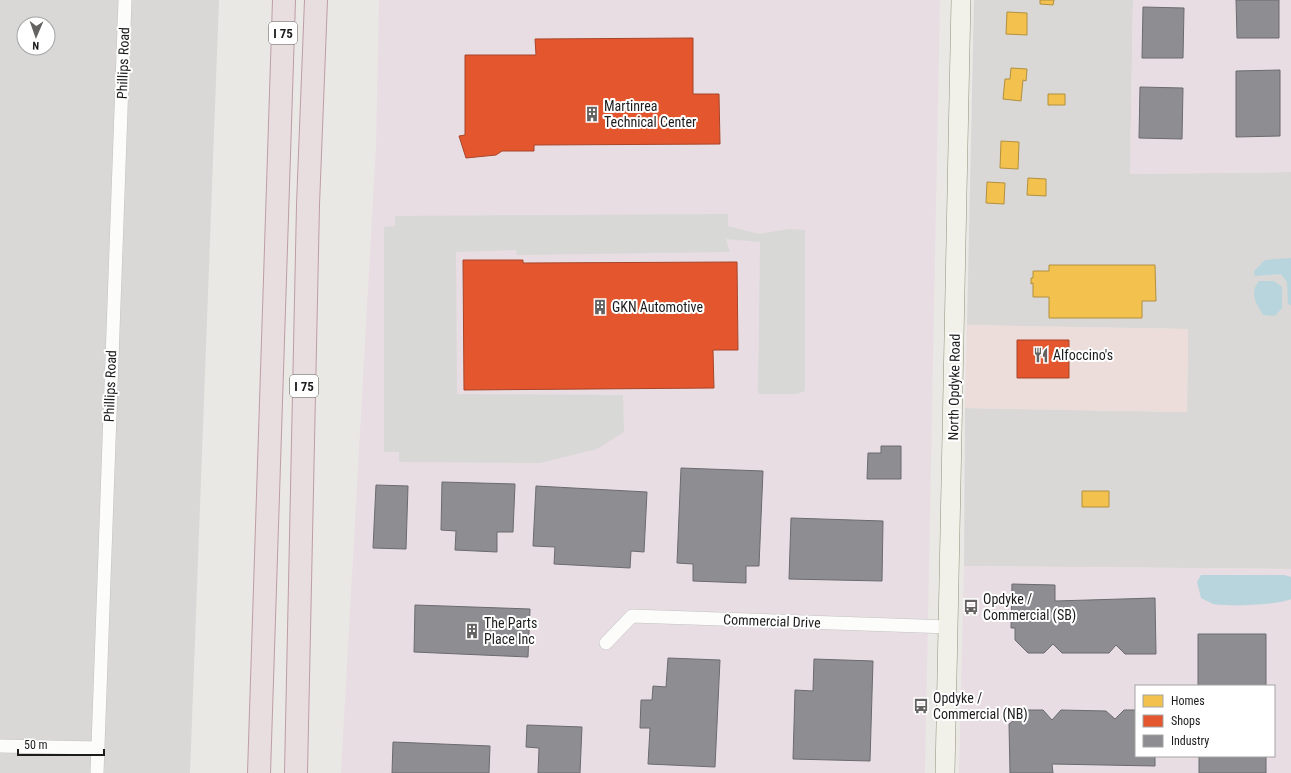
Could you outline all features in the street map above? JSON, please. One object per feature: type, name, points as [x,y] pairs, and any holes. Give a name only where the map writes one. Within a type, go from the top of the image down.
[{"type":"highway","name":"I 75","points":[[259,773],[284,0]]},
{"type":"highway","name":"I 75","points":[[296,773],[308,205],[316,0]]},
{"type":"main road","name":"North Opdyke Road","points":[[945,773],[961,0]]},
{"type":"street","name":"Phillips Road","points":[[97,773],[125,0]]},
{"type":"street","name":"Commercial Drive","points":[[606,643],[632,616],[949,627]]},
{"type":"street","points":[[0,746],[98,748]]},
{"type":"shaded area","points":[[0,0],[219,0],[190,773],[0,773]]},
{"type":"shaded area","points":[[379,0],[940,0],[925,773],[341,773],[376,145]]},
{"type":"shaded area","points":[[974,0],[1133,0],[1130,174],[1291,172],[1291,569],[964,566],[965,408],[1187,412],[1188,329],[967,325]]},
{"type":"shaded area","points":[[1133,0],[1291,0],[1291,172],[1130,174]]},
{"type":"shaded area","points":[[728,214],[728,226],[759,234],[789,229],[805,230],[805,391],[796,394],[758,394],[760,242],[726,239],[730,252],[517,255],[516,250],[456,252],[457,394],[623,395],[624,432],[597,449],[540,463],[399,462],[399,452],[384,452],[384,227],[395,226],[395,216]]},
{"type":"shaded area","points":[[967,325],[1188,329],[1187,412],[965,408]]},
{"type":"shaded area","points":[[964,566],[1291,569],[1291,773],[959,773]]},
{"type":"water","points":[[1291,258],[1291,306],[1288,303],[1287,282],[1281,274],[1255,276],[1254,271],[1265,260]]},
{"type":"water","points":[[1259,281],[1274,281],[1282,287],[1282,308],[1275,316],[1263,315],[1256,302],[1254,290]]},
{"type":"water","points":[[1201,575],[1284,575],[1291,577],[1291,599],[1276,603],[1252,605],[1213,604],[1201,598],[1197,582]]},
{"type":"building: Homes","points":[[1040,0],[1054,0],[1053,5],[1040,4]]},
{"type":"building: Homes","points":[[1007,12],[1027,13],[1027,35],[1006,34]]},
{"type":"building: Homes","points":[[1011,68],[1027,69],[1026,81],[1023,80],[1021,101],[1003,99],[1005,79],[1010,79]]},
{"type":"building: Homes","points":[[1048,94],[1065,94],[1065,105],[1048,105]]},
{"type":"building: Homes","points":[[1001,141],[1019,142],[1018,169],[1000,168]]},
{"type":"building: Homes","points":[[1028,178],[1046,179],[1046,196],[1027,195]]},
{"type":"building: Homes","points":[[987,182],[1005,183],[1004,204],[986,203]]},
{"type":"building: Homes","points":[[1049,265],[1155,265],[1156,301],[1142,301],[1142,318],[1049,318],[1049,297],[1033,297],[1033,283],[1031,284],[1031,278],[1033,278],[1033,271],[1049,271]]},
{"type":"building: Homes","points":[[1082,491],[1109,491],[1109,507],[1082,507]]},
{"type":"building: Shops","name":"Martinrea Technical Center","points":[[693,38],[693,94],[719,94],[720,144],[534,145],[534,151],[502,151],[496,155],[466,158],[459,136],[465,135],[465,55],[536,55],[535,39]]},
{"type":"building: Shops","name":"GKN Automotive","points":[[463,260],[523,260],[523,263],[737,262],[738,350],[713,350],[714,388],[464,390]]},
{"type":"building: Shops","points":[[1017,340],[1069,340],[1069,378],[1017,378]]},
{"type":"building: Industry","points":[[1236,0],[1279,0],[1279,38],[1237,38]]},
{"type":"building: Industry","points":[[1143,7],[1184,8],[1183,58],[1142,58]]},
{"type":"building: Industry","points":[[1280,70],[1280,136],[1236,137],[1236,71]]},
{"type":"building: Industry","points":[[1140,87],[1183,88],[1182,139],[1139,138]]},
{"type":"building: Industry","points":[[881,446],[901,446],[901,479],[867,479],[868,453],[881,453]]},
{"type":"building: Industry","points":[[681,468],[763,471],[759,566],[746,566],[746,583],[693,581],[693,564],[677,563]]},
{"type":"building: Industry","points":[[442,482],[515,484],[513,532],[497,532],[497,552],[455,550],[456,531],[441,530]]},
{"type":"building: Industry","points":[[376,485],[408,486],[406,549],[373,548]]},
{"type":"building: Industry","points":[[536,486],[647,492],[644,552],[631,551],[630,568],[554,564],[555,547],[533,546]]},
{"type":"building: Industry","points":[[791,518],[883,521],[882,581],[789,579]]},
{"type":"building: Industry","points":[[1012,584],[1055,585],[1055,601],[1155,598],[1156,654],[1125,654],[1116,645],[1109,653],[1062,653],[1053,644],[1044,653],[1028,653],[1015,640],[1015,628],[1011,628]]},
{"type":"building: Industry","name":"The Parts Place Inc","points":[[415,605],[530,609],[528,657],[414,652]]},
{"type":"building: Industry","points":[[1198,634],[1266,634],[1266,685],[1198,685]]},
{"type":"building: Industry","points":[[668,658],[720,660],[715,767],[648,764],[650,728],[640,728],[641,700],[652,700],[653,686],[666,687]]},
{"type":"building: Industry","points":[[814,659],[873,661],[870,761],[793,759],[795,690],[813,691]]},
{"type":"building: Industry","points":[[1026,710],[1043,710],[1052,720],[1061,710],[1106,711],[1115,719],[1124,710],[1135,710],[1135,757],[1155,757],[1155,766],[1052,764],[1053,773],[1010,773],[1009,724],[1016,719],[1009,712],[1023,712]]},
{"type":"building: Industry","points":[[527,725],[582,727],[580,773],[538,773],[539,748],[526,747]]},
{"type":"building: Industry","points":[[393,742],[490,746],[489,773],[392,773]]},
{"type":"building: Industry","points":[[1199,757],[1266,757],[1266,773],[1199,773]]},
{"type":"place","name":"Martinrea Technical Center","points":[[592,114]]},
{"type":"place","name":"GKN Automotive","points":[[600,307]]},
{"type":"place","name":"Alfoccino's","points":[[1041,355]]},
{"type":"place","name":"Opdyke / Commercial (SB)","points":[[971,607]]},
{"type":"place","name":"The Parts Place Inc","points":[[472,631]]},
{"type":"place","name":"Opdyke / Commercial (NB)","points":[[921,706]]}]
